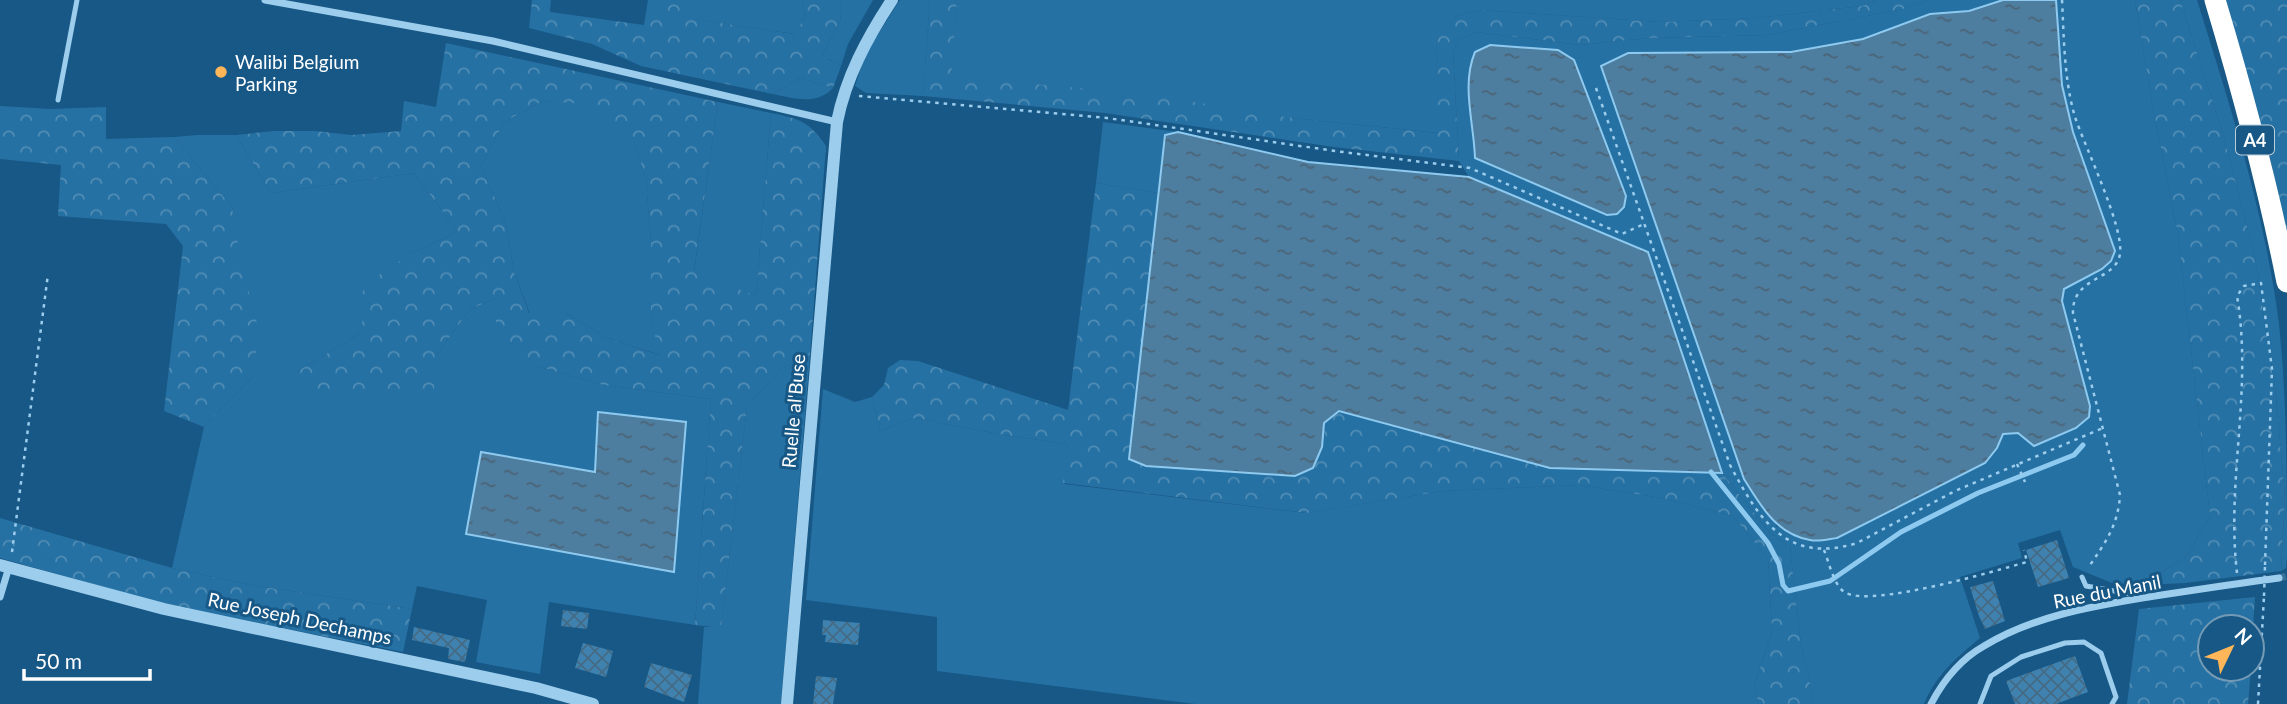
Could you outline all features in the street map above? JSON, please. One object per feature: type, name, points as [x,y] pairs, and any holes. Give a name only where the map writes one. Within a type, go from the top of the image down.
[{"type":"highway","name":"A4","points":[[2215,0],[2245,97],[2273,208],[2287,282]]},
{"type":"street","points":[[265,0],[493,41],[837,122]]},
{"type":"street","name":"Ruelle al'Buse","points":[[787,704],[837,122],[842,95],[861,51],[892,0]]},
{"type":"street","points":[[0,597],[4,566]]},
{"type":"street","name":"Rue Joseph Dechamps","points":[[4,566],[164,609],[523,685],[593,704]]},
{"type":"street","name":"Rue du Manil","points":[[1931,704],[1958,666],[1984,646],[1998,638],[2067,613],[2149,597],[2279,578]]},
{"type":"lane","points":[[58,100],[77,0]]},
{"type":"lane","points":[[2082,577],[2086,586],[2149,597]]},
{"type":"lane","points":[[1980,704],[1991,676],[2021,657],[2065,643],[2084,642],[2101,653],[2116,697],[2112,704]]},
{"type":"path","points":[[2062,0],[2065,55],[2075,115],[2118,234],[2120,256],[2112,267],[2078,291],[2073,300],[2073,313],[2120,495],[2119,516],[2109,537],[2082,577]]},
{"type":"path","points":[[1596,88],[1730,464],[1751,505],[1772,529],[1807,547],[1824,550],[1857,543],[1955,491],[2102,428]]},
{"type":"path","points":[[842,95],[1107,118],[1335,151],[1439,162],[1470,168],[1622,234],[1644,224]]},
{"type":"path","points":[[4,566],[17,525],[48,274]]},
{"type":"path","points":[[2238,584],[2235,501],[2244,368],[2243,330],[2237,296],[2244,286],[2261,284],[2272,369],[2258,704]]},
{"type":"path","points":[[2017,464],[2025,482]]},
{"type":"path","points":[[1824,550],[1837,582],[1845,592],[1863,596],[1924,589],[2027,562],[2024,550]]},
{"type":"green space","points":[[532,0],[551,0],[550,12],[644,25],[648,0],[694,0],[694,19],[794,34],[805,18],[803,0],[842,0],[840,22],[822,55],[841,66],[833,88],[800,78],[772,94],[641,66],[592,44],[529,28]]},
{"type":"green space","points":[[694,0],[803,0],[805,18],[795,34],[693,19]]},
{"type":"green space","points":[[842,0],[873,0],[848,44],[841,66],[822,55],[840,22]]},
{"type":"green space","points":[[900,0],[930,0],[923,96],[866,93],[855,86],[866,53]]},
{"type":"green space","points":[[930,0],[957,0],[951,77],[1138,93],[1292,118],[1438,133],[1436,42],[1443,27],[1456,16],[1480,10],[1661,22],[1756,18],[1862,6],[1876,0],[1930,0],[1903,9],[1768,35],[1649,38],[1580,45],[1476,32],[1458,41],[1453,52],[1459,161],[1334,147],[1105,113],[923,96]]},
{"type":"green space","points":[[957,0],[1876,0],[1862,6],[1756,18],[1661,22],[1480,10],[1456,16],[1436,42],[1439,133],[950,77]]},
{"type":"green space","points":[[1930,0],[2003,0],[1969,11],[1930,14],[1863,39],[1791,52],[1710,52],[1776,526],[1811,540],[1837,538],[1997,448],[2003,434],[2018,433],[2035,446],[2076,428],[2089,417],[2090,406],[2062,301],[2064,289],[2102,269],[2115,251],[2073,132],[2062,85],[2056,0],[2135,0],[2178,235],[2210,516],[2187,556],[2141,585],[2112,583],[2073,567],[2060,530],[2018,543],[2022,558],[1960,577],[1980,638],[1941,676],[1924,704],[1812,704],[1813,696],[1801,645],[1790,547],[1770,533],[1722,473],[1648,252],[1469,177],[1459,161],[1453,52],[1458,41],[1476,32],[1580,45],[1649,38],[1768,35],[1903,9]]},
{"type":"green space","points":[[2135,0],[2180,0],[2223,134],[2255,257],[2275,387],[2285,496],[2281,571],[2185,583],[2141,585],[2187,556],[2210,516],[2178,235]]},
{"type":"green space","points":[[2180,0],[2197,0],[2245,160],[2273,283],[2282,353],[2286,440],[2287,557],[2286,568],[2281,571],[2285,496],[2275,387],[2255,257],[2223,134]]},
{"type":"green space","points":[[2225,0],[2287,0],[2287,232],[2270,158]]},
{"type":"green space","points":[[446,43],[718,102],[694,271],[756,296],[771,113],[803,122],[826,146],[810,355],[782,368],[747,406],[721,628],[695,625],[711,399],[603,385],[533,365],[497,344],[495,299],[470,309],[435,357],[434,395],[312,396],[293,374],[362,332],[363,286],[410,254],[458,232],[414,173],[271,193],[236,135],[274,131],[315,131],[351,135],[401,131],[404,101],[436,107]],"holes":[[[543,101],[586,104],[632,134],[646,180],[651,241],[651,316],[659,355],[607,338],[566,313],[529,313],[514,272],[506,224],[481,166],[504,122]]]},
{"type":"green space","points":[[800,78],[833,88],[812,99],[772,94]]},
{"type":"green space","points":[[543,101],[586,103],[632,133],[646,180],[651,241],[651,316],[660,355],[607,338],[566,313],[530,314],[514,272],[506,224],[481,166],[504,122]]},
{"type":"green space","points":[[718,102],[771,113],[756,296],[694,272]]},
{"type":"green space","points":[[0,106],[50,109],[106,107],[106,139],[174,137],[232,207],[241,263],[258,327],[254,375],[204,427],[164,411],[183,246],[166,224],[58,216],[61,165],[0,159]]},
{"type":"green space","points":[[1103,122],[1178,132],[1165,136],[1158,193],[1096,183]]},
{"type":"green space","points":[[236,135],[271,193],[414,173],[458,232],[410,254],[362,332],[293,374],[435,357],[470,309],[495,299],[533,365],[603,385],[711,399],[695,625],[549,602],[540,674],[476,662],[487,600],[417,586],[412,609],[250,585],[172,568],[204,427],[254,375],[232,207],[174,137]],"holes":[[[481,452],[595,472],[466,534]]]},
{"type":"green space","points":[[1096,183],[1158,193],[1129,459],[1322,447],[1324,423],[1338,411],[1550,468],[1722,473],[1770,533],[1790,547],[1801,645],[1813,696],[1812,704],[1758,704],[1755,683],[1772,632],[1768,559],[1733,516],[1662,498],[1579,485],[1443,491],[1307,513],[1063,483],[1068,444],[915,418],[880,431],[872,397],[884,385],[888,368],[900,360],[918,361],[1068,410]]},
{"type":"green space","points":[[810,355],[781,704],[698,704],[704,627],[721,627],[747,406],[782,368]]},
{"type":"green space","points":[[823,389],[855,402],[872,397],[880,431],[915,418],[1068,444],[1064,484],[1306,513],[1443,491],[1579,485],[1662,498],[1733,516],[1768,559],[1772,632],[1755,683],[1758,704],[1195,704],[937,671],[937,617],[806,600]]},
{"type":"green space","points":[[0,518],[172,568],[250,585],[412,609],[403,652],[168,605],[0,558]]},
{"type":"green space","points":[[2255,597],[2254,613],[2196,613],[2196,683],[2250,683],[2248,704],[2127,704],[2139,609]]},
{"type":"water","points":[[2003,0],[2056,0],[2062,85],[2073,132],[2115,251],[2111,261],[2102,269],[2064,289],[2062,301],[2090,406],[2089,417],[2076,428],[2034,446],[2018,433],[2003,434],[1997,448],[1985,463],[1837,538],[1816,541],[1798,537],[1771,517],[1744,479],[1601,66],[1628,53],[1791,52],[1863,39],[1930,14],[1969,11]]},
{"type":"water","points":[[1490,45],[1558,50],[1574,60],[1626,196],[1624,207],[1617,214],[1607,215],[1475,158],[1469,78],[1475,52]]},
{"type":"water","points":[[1178,132],[1308,162],[1469,177],[1648,252],[1722,473],[1550,468],[1339,411],[1324,423],[1322,447],[1313,468],[1295,476],[1146,466],[1129,459],[1165,135]]},
{"type":"water","points":[[598,412],[686,422],[674,572],[466,534],[481,452],[595,472]]},
{"type":"building","points":[[2057,540],[2069,578],[2038,587],[2026,550]]},
{"type":"building","points":[[1993,581],[2005,621],[1985,629],[1970,587]]},
{"type":"building","points":[[563,610],[589,613],[587,629],[561,626]]},
{"type":"building","points":[[823,620],[860,623],[858,645],[825,642],[826,635],[822,635]]},
{"type":"building","points":[[414,627],[470,640],[465,662],[448,659],[449,648],[412,640]]},
{"type":"building","points":[[583,643],[613,651],[606,677],[575,668]]},
{"type":"building","points":[[2075,656],[2088,692],[2056,704],[2015,704],[2006,681]]},
{"type":"building","points":[[651,663],[692,675],[684,702],[644,687]]},
{"type":"building","points":[[816,676],[837,678],[833,704],[813,704]]},
{"type":"waterway","points":[[1711,472],[1768,543],[1779,564],[1783,585],[1788,591],[1830,581],[1901,532],[1978,493],[2074,455],[2083,445]]},
{"type":"tunnel","points":[[2279,578],[2287,576]]},
{"type":"place","name":"Walibi Belgium Parking","points":[[221,72]]}]
